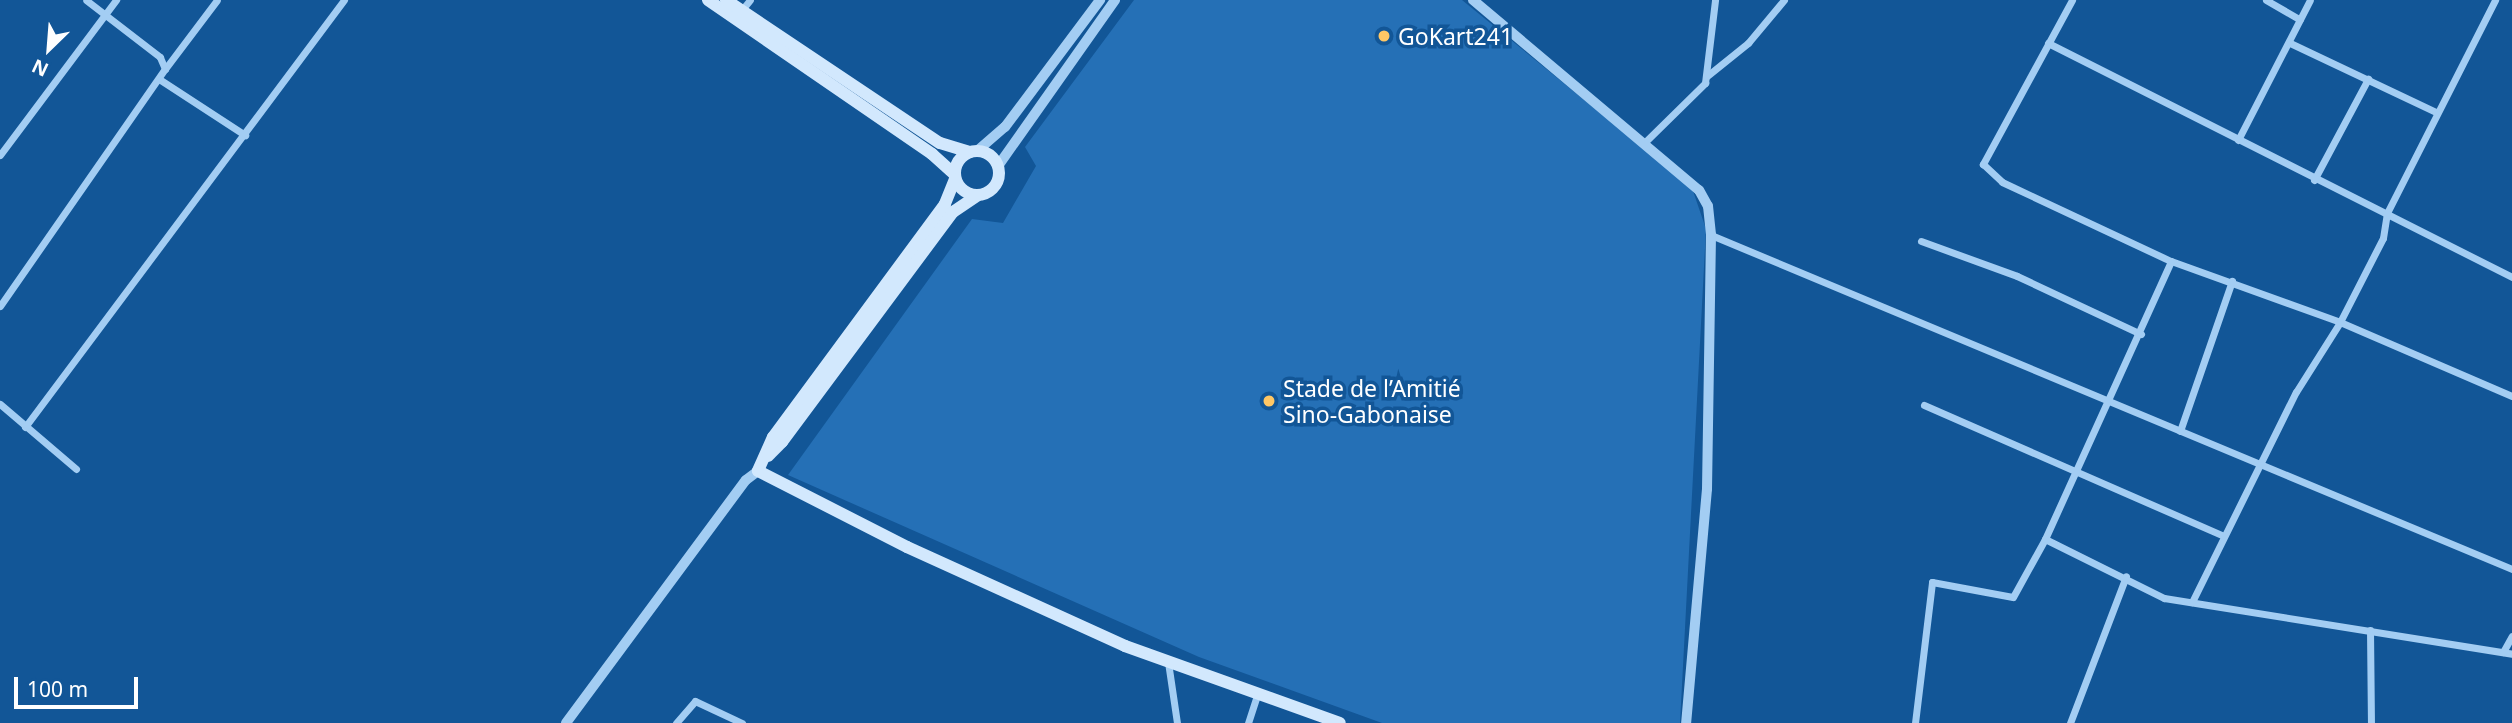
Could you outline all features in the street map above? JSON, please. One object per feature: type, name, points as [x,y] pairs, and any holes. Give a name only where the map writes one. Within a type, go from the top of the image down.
[{"type":"main road","points":[[708,0],[932,154],[955,177],[963,191],[977,196]]},
{"type":"main road","points":[[726,0],[940,143],[990,155],[998,166],[995,186],[953,212],[782,442],[765,458]]},
{"type":"main road","points":[[974,151],[959,160],[945,204],[773,437],[758,471],[968,576],[1168,662],[1340,723]]},
{"type":"street","points":[[86,0],[160,57],[165,69]]},
{"type":"street","points":[[0,155],[116,0]]},
{"type":"street","points":[[0,306],[216,0]]},
{"type":"street","points":[[25,427],[344,0]]},
{"type":"street","points":[[741,12],[750,0]]},
{"type":"street","points":[[974,151],[1005,127],[1100,0]]},
{"type":"street","points":[[998,166],[1115,0]]},
{"type":"street","points":[[1473,0],[1699,190],[1708,206],[1711,235],[1707,489],[1686,723]]},
{"type":"street","points":[[1644,143],[1705,83],[1715,0]]},
{"type":"street","points":[[1706,76],[1748,43],[1784,0]]},
{"type":"street","points":[[2072,0],[1983,164],[2002,182],[2171,261],[2340,322],[2512,396]]},
{"type":"street","points":[[2266,0],[2300,20]]},
{"type":"street","points":[[2238,140],[2311,0]]},
{"type":"street","points":[[2192,602],[2296,392],[2340,322],[2383,237],[2387,213],[2436,112],[2496,0]]},
{"type":"street","points":[[2048,43],[2314,180],[2387,213],[2512,277]]},
{"type":"street","points":[[2290,43],[2436,112]]},
{"type":"street","points":[[159,79],[245,135]]},
{"type":"street","points":[[2314,180],[2368,79]]},
{"type":"street","points":[[1711,235],[2259,466],[2512,569]]},
{"type":"street","points":[[1921,241],[2017,275],[2141,334]]},
{"type":"street","points":[[1915,723],[1932,582],[2013,597],[2045,539],[2141,334],[2171,261]]},
{"type":"street","points":[[2180,431],[2232,281]]},
{"type":"street","points":[[0,404],[76,469]]},
{"type":"street","points":[[1924,404],[2076,468],[2224,536]]},
{"type":"street","points":[[566,723],[746,480],[758,471]]},
{"type":"street","points":[[2045,539],[2126,576],[2164,598],[2512,654]]},
{"type":"street","points":[[2070,723],[2126,576]]},
{"type":"street","points":[[2370,630],[2371,723]]},
{"type":"street","points":[[2503,652],[2512,636]]},
{"type":"street","points":[[1168,662],[1177,723]]},
{"type":"street","points":[[1248,723],[1257,695]]},
{"type":"street","points":[[676,723],[695,701],[742,723]]},
{"type":"shaded area","name":"Stade de l’Amitié Sino-Gabonaise","points":[[1134,0],[1462,0],[1692,188],[1706,229],[1680,723],[1382,723],[1199,657],[788,475],[972,219],[1003,223],[1036,166],[1025,147]]},
{"type":"place","name":"GoKart241","points":[[1384,36]]},
{"type":"place","name":"Stade de l’Amitié Sino-Gabonaise","points":[[1269,401]]}]
